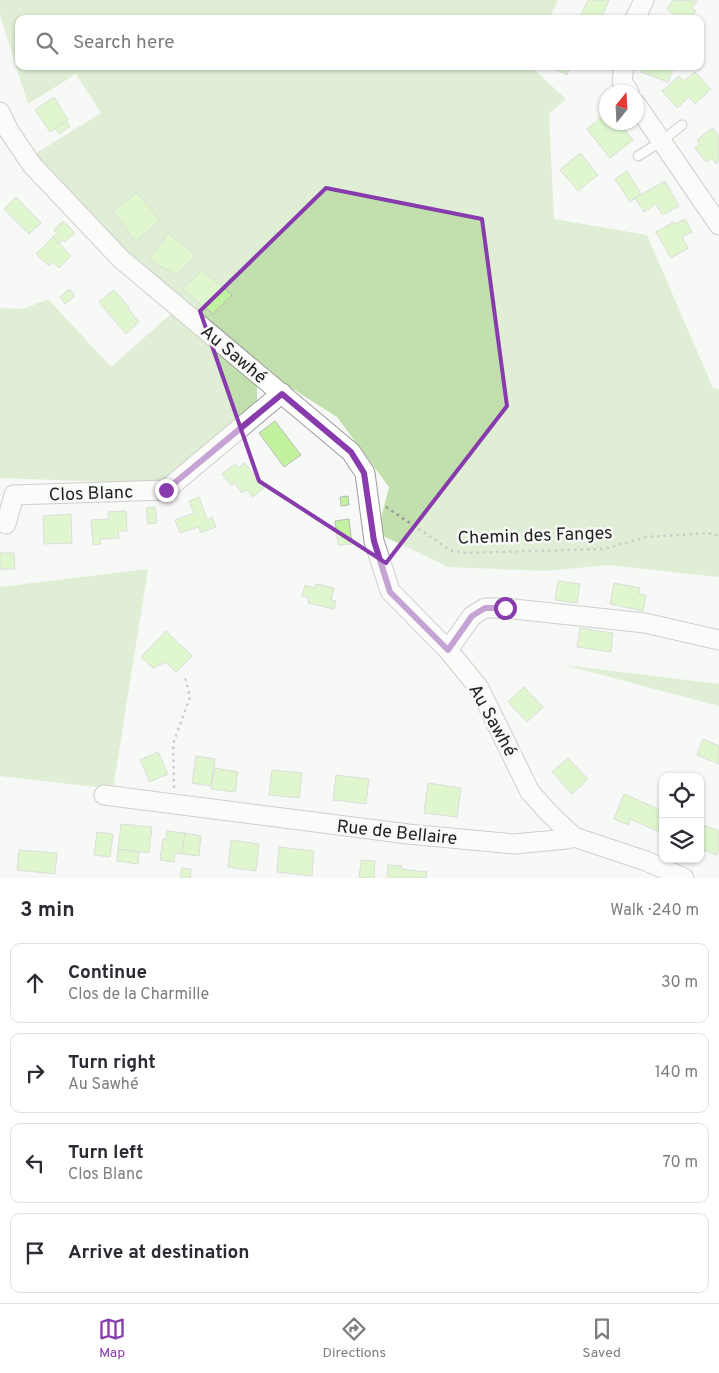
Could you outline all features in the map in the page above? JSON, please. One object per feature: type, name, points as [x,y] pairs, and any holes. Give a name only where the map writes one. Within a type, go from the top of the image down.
[{"type":"street","points":[[637,15],[644,0]]},
{"type":"street","points":[[624,70],[622,82],[624,85]]},
{"type":"street","name":"Au Sawhé","points":[[0,112],[32,165],[121,259],[351,452],[364,473],[369,494],[374,541],[390,592],[448,650],[479,688],[530,792],[574,837]]},
{"type":"street","points":[[644,115],[719,224]]},
{"type":"street","name":"Clos Blanc","points":[[6,524],[14,495],[166,490],[282,394]]},
{"type":"street","points":[[448,650],[472,616],[485,608],[505,608],[645,624],[719,640]]},
{"type":"street","name":"Rue de Bellaire","points":[[104,795],[408,834],[514,844],[574,837],[646,861],[684,878]]},
{"type":"lane","points":[[638,156],[662,141],[682,125]]},
{"type":"path","name":"Chemin des Fanges","points":[[369,494],[409,524],[450,550],[465,553],[604,549],[647,538],[708,533],[719,536]]},
{"type":"path","points":[[175,805],[173,744],[190,697],[185,677]]},
{"type":"highlighted area","points":[[326,188],[482,219],[507,406],[386,563],[259,481],[200,311]]},
{"type":"green space","points":[[0,0],[558,0],[551,15],[15,15],[15,63],[0,15]]},
{"type":"green space","points":[[17,70],[534,70],[566,99],[549,114],[554,219],[647,235],[713,388],[719,389],[719,577],[608,565],[546,571],[448,567],[377,533],[389,487],[337,417],[268,373],[126,260],[33,155],[101,113],[76,74],[28,104]]},
{"type":"green space","points":[[48,299],[111,367],[173,312],[257,384],[257,404],[160,484],[0,478],[0,308],[23,309]]},
{"type":"green space","points":[[148,569],[113,789],[0,776],[0,587]]},
{"type":"green space","points":[[564,665],[719,684],[719,706]]},
{"type":"building","points":[[588,0],[609,0],[603,15],[581,15]]},
{"type":"building","points":[[673,0],[697,1],[692,8],[696,11],[693,15],[675,15],[667,9]]},
{"type":"building","points":[[557,70],[569,70],[567,75]]},
{"type":"building","points":[[642,70],[672,70],[668,82],[641,72]]},
{"type":"building","points":[[695,72],[711,89],[695,104],[689,97],[677,108],[662,91],[679,76],[684,81]]},
{"type":"building","points":[[54,97],[68,120],[50,132],[35,110]]},
{"type":"building","points":[[599,119],[599,130],[625,130],[633,140],[610,158],[587,129]]},
{"type":"building","points":[[66,121],[70,126],[59,134],[55,128]]},
{"type":"building","points":[[712,128],[719,136],[719,161],[716,164],[712,158],[706,162],[695,148],[700,144],[697,140]]},
{"type":"building","points":[[580,153],[598,175],[578,191],[560,170]]},
{"type":"building","points":[[627,171],[641,194],[630,202],[615,179]]},
{"type":"building","points":[[665,181],[679,206],[662,215],[656,204],[644,212],[635,198]]},
{"type":"building","points":[[137,192],[160,220],[136,242],[113,212]]},
{"type":"building","points":[[16,197],[41,223],[29,234],[4,209]]},
{"type":"building","points":[[685,219],[692,232],[682,237],[688,248],[671,258],[656,232],[674,222],[675,224]]},
{"type":"building","points":[[63,221],[75,233],[65,242],[63,240],[59,243],[53,237],[57,234],[54,230]]},
{"type":"building","points":[[168,233],[196,255],[176,275],[149,260]]},
{"type":"building","points":[[53,237],[71,256],[59,268],[53,262],[49,266],[36,254]]},
{"type":"building","points":[[202,270],[232,295],[213,314],[182,289]]},
{"type":"building","points":[[69,289],[75,296],[65,304],[60,297]]},
{"type":"building","points":[[114,290],[139,322],[126,334],[99,302]]},
{"type":"building","points":[[275,421],[301,455],[284,467],[259,433]]},
{"type":"building","points":[[245,463],[264,488],[253,497],[247,490],[242,493],[235,483],[231,485],[222,474],[235,464],[239,468]]},
{"type":"building","points":[[348,496],[349,505],[341,506],[340,497]]},
{"type":"building","points":[[199,497],[207,520],[212,517],[216,527],[201,533],[199,527],[180,533],[175,520],[194,513],[189,501]]},
{"type":"building","points":[[155,507],[157,523],[148,524],[146,508]]},
{"type":"building","points":[[126,511],[127,531],[118,531],[119,538],[100,539],[101,544],[93,545],[91,520],[109,519],[108,512]]},
{"type":"building","points":[[71,514],[72,543],[44,544],[43,516]]},
{"type":"building","points":[[349,519],[352,544],[338,545],[335,521]]},
{"type":"building","points":[[0,553],[14,553],[15,569],[0,569]]},
{"type":"building","points":[[558,581],[580,584],[577,603],[555,600]]},
{"type":"building","points":[[614,583],[640,588],[639,594],[646,595],[643,611],[610,604]]},
{"type":"building","points":[[316,584],[334,588],[331,600],[336,601],[334,609],[308,603],[309,598],[302,596],[305,585],[315,588]]},
{"type":"building","points":[[580,628],[613,633],[611,652],[577,647]]},
{"type":"building","points":[[166,631],[192,656],[176,672],[166,662],[153,668],[141,657]]},
{"type":"building","points":[[524,687],[543,707],[527,722],[508,702]]},
{"type":"building","points":[[703,739],[719,746],[719,764],[697,755]]},
{"type":"building","points":[[158,752],[168,774],[150,782],[140,760]]},
{"type":"building","points":[[196,756],[215,759],[211,786],[192,783]]},
{"type":"building","points":[[568,758],[588,779],[572,794],[552,772]]},
{"type":"building","points":[[215,768],[238,772],[235,792],[211,789]]},
{"type":"building","points":[[272,770],[302,773],[299,798],[269,795]]},
{"type":"building","points":[[336,775],[369,779],[366,804],[333,800]]},
{"type":"building","points":[[428,783],[461,788],[457,817],[424,813]]},
{"type":"building","points":[[624,794],[659,809],[659,832],[630,819],[628,825],[614,819]]},
{"type":"building","points":[[121,824],[152,827],[149,853],[118,849]]},
{"type":"building","points":[[704,825],[719,831],[717,855],[704,850]]},
{"type":"building","points":[[167,831],[185,833],[182,854],[175,853],[174,862],[160,860],[163,839],[166,839]]},
{"type":"building","points":[[97,832],[113,834],[110,857],[94,855]]},
{"type":"building","points":[[185,833],[201,836],[199,856],[182,854]]},
{"type":"building","points":[[231,840],[259,844],[256,871],[228,867]]},
{"type":"building","points":[[279,847],[314,851],[312,876],[277,872]]},
{"type":"building","points":[[118,849],[139,852],[138,864],[117,861]]},
{"type":"building","points":[[19,850],[57,853],[55,874],[17,870]]},
{"type":"building","points":[[361,860],[375,861],[374,878],[359,878]]},
{"type":"building","points":[[388,865],[402,866],[401,869],[427,872],[426,878],[387,878]]},
{"type":"building","points":[[182,868],[191,869],[190,878],[180,878]]},
{"type":"route","points":[[166,490],[282,394],[351,452],[364,473],[369,494],[374,541],[390,592],[448,650],[472,616],[485,608],[505,608]]}]
